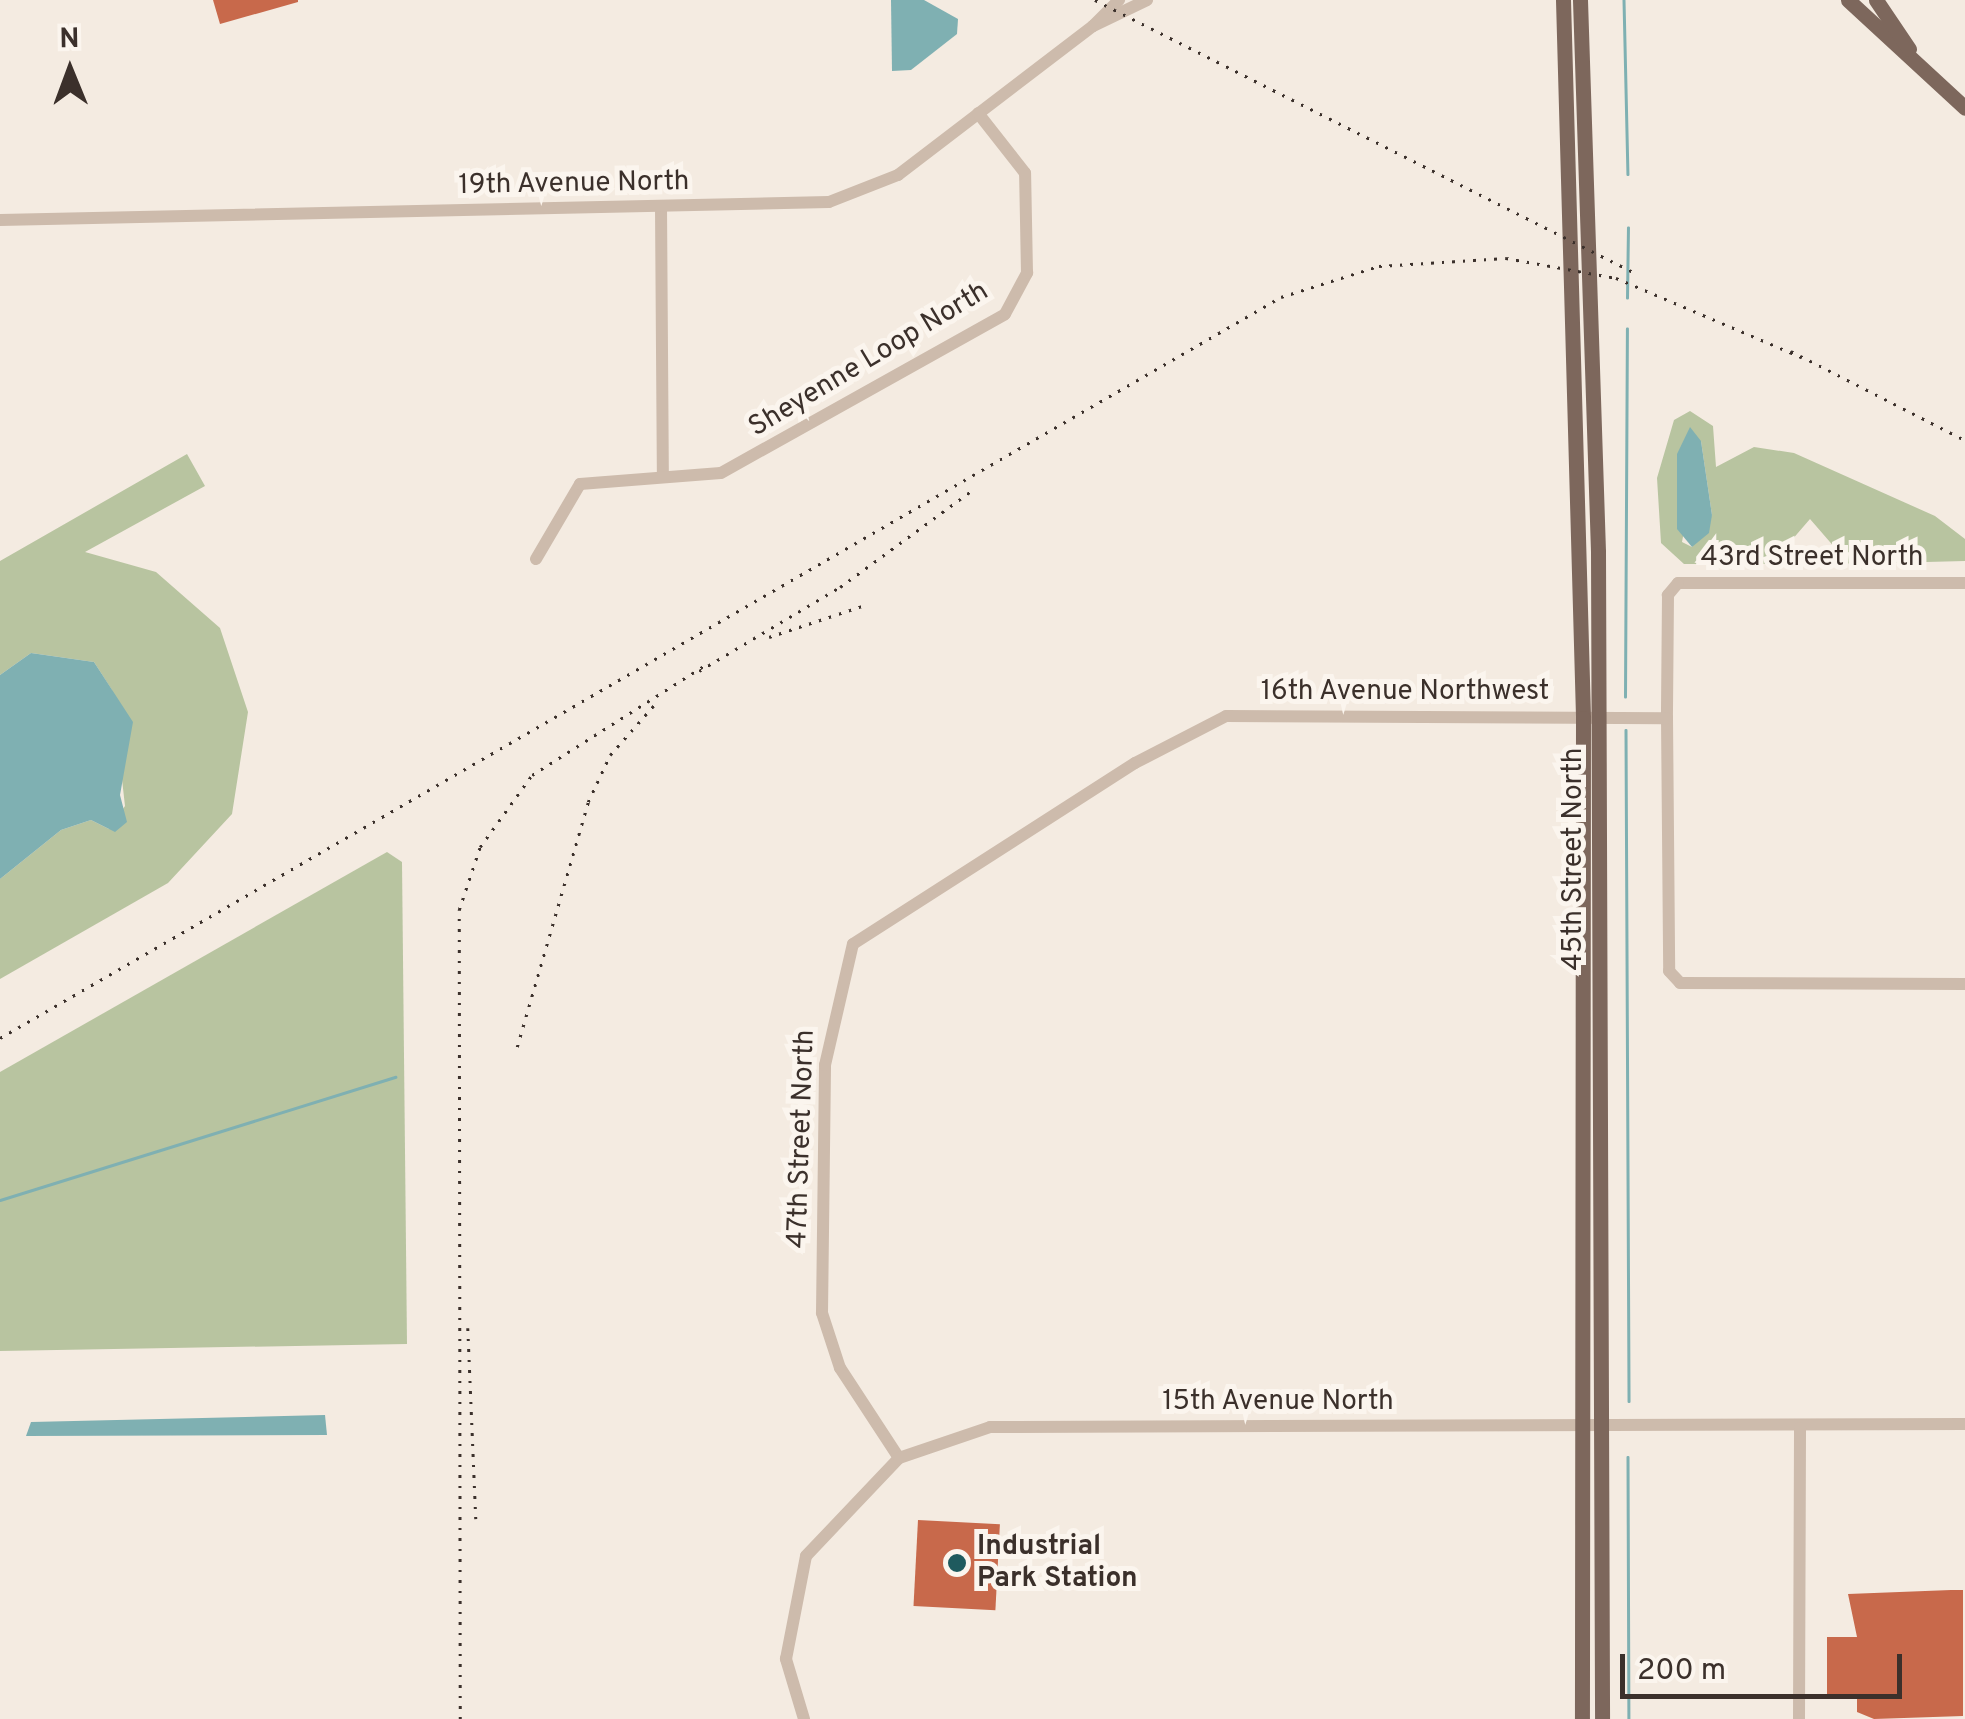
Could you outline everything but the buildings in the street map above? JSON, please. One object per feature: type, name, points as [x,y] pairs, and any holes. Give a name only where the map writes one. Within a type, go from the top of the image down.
[{"type":"main road","name":"45th Street North","points":[[1564,0],[1591,718],[1581,1429],[1582,1719]]},
{"type":"main road","name":"45th Street North","points":[[1580,0],[1602,1719]]},
{"type":"main road","points":[[1848,0],[1909,49],[1965,108]]},
{"type":"main road","points":[[1876,0],[1909,49]]},
{"type":"street","name":"19th Avenue North","points":[[0,220],[661,207],[846,198],[898,174],[1093,26],[1120,0]]},
{"type":"street","name":"19th Avenue North","points":[[1093,26],[1147,0]]},
{"type":"street","name":"Sheyenne Loop North","points":[[536,559],[580,484],[663,473],[721,474],[1005,314],[1027,273],[1025,174],[978,113]]},
{"type":"street","points":[[661,207],[663,473]]},
{"type":"street","name":"43rd Street North","points":[[1965,584],[1678,583],[1668,594],[1667,718],[1669,971],[1680,983],[1965,984]]},
{"type":"street","name":"16th Avenue Northwest","points":[[1226,716],[1667,718]]},
{"type":"street","name":"47th Street North","points":[[898,1458],[840,1368],[822,1313],[825,1065],[852,947],[978,860],[1226,716]]},
{"type":"street","name":"15th Avenue North","points":[[804,1719],[786,1659],[806,1556],[898,1458],[990,1428],[1041,1425],[1601,1430],[1965,1424]]},
{"type":"street","points":[[1799,1719],[1800,1428]]},
{"type":"green space","points":[[1690,411],[1713,426],[1716,467],[1754,447],[1794,453],[1935,516],[1965,539],[1965,561],[1849,564],[1810,519],[1771,564],[1684,564],[1661,543],[1657,478],[1674,420]],"holes":[[[1701,441],[1712,515],[1692,547],[1682,542]]]},
{"type":"green space","points":[[187,454],[205,486],[85,552],[156,572],[220,628],[248,712],[232,814],[168,883],[0,979],[0,879],[61,830],[91,820],[109,829],[125,806],[112,690],[94,662],[31,653],[0,675],[0,561]]},
{"type":"green space","points":[[387,852],[402,862],[407,1344],[0,1351],[0,1072]]},
{"type":"water","points":[[891,0],[924,0],[958,19],[957,34],[911,70],[892,71]]},
{"type":"water","points":[[1690,427],[1701,441],[1712,515],[1709,533],[1692,547],[1677,529],[1677,454]]},
{"type":"water","points":[[31,653],[94,662],[133,722],[120,795],[127,822],[115,832],[91,820],[61,830],[0,879],[0,675]]},
{"type":"water","points":[[325,1415],[327,1435],[26,1436],[31,1422]]},
{"type":"waterway","points":[[1624,0],[1628,174]]},
{"type":"waterway","points":[[1627,298],[1628,228]]},
{"type":"waterway","points":[[1625,697],[1627,329]]},
{"type":"waterway","points":[[1626,730],[1629,1401]]},
{"type":"waterway","points":[[0,1200],[395,1077]]},
{"type":"waterway","points":[[1628,1457],[1629,1719]]},
{"type":"railway","points":[[1095,0],[1635,273]]},
{"type":"railway","points":[[0,1038],[1281,297],[1379,266],[1506,258],[1616,278],[1804,358]]},
{"type":"railway","points":[[1791,351],[1965,440]]},
{"type":"railway","points":[[699,671],[840,587],[974,489]]},
{"type":"railway","points":[[769,637],[868,604]]},
{"type":"railway","points":[[460,1719],[459,910],[480,847],[532,775],[707,664]]},
{"type":"railway","points":[[517,1047],[588,802],[610,755],[655,704]]},
{"type":"railway","points":[[468,1328],[476,1519]]},
{"type":"place","name":"Industrial Park Station","points":[[957,1563]]}]
